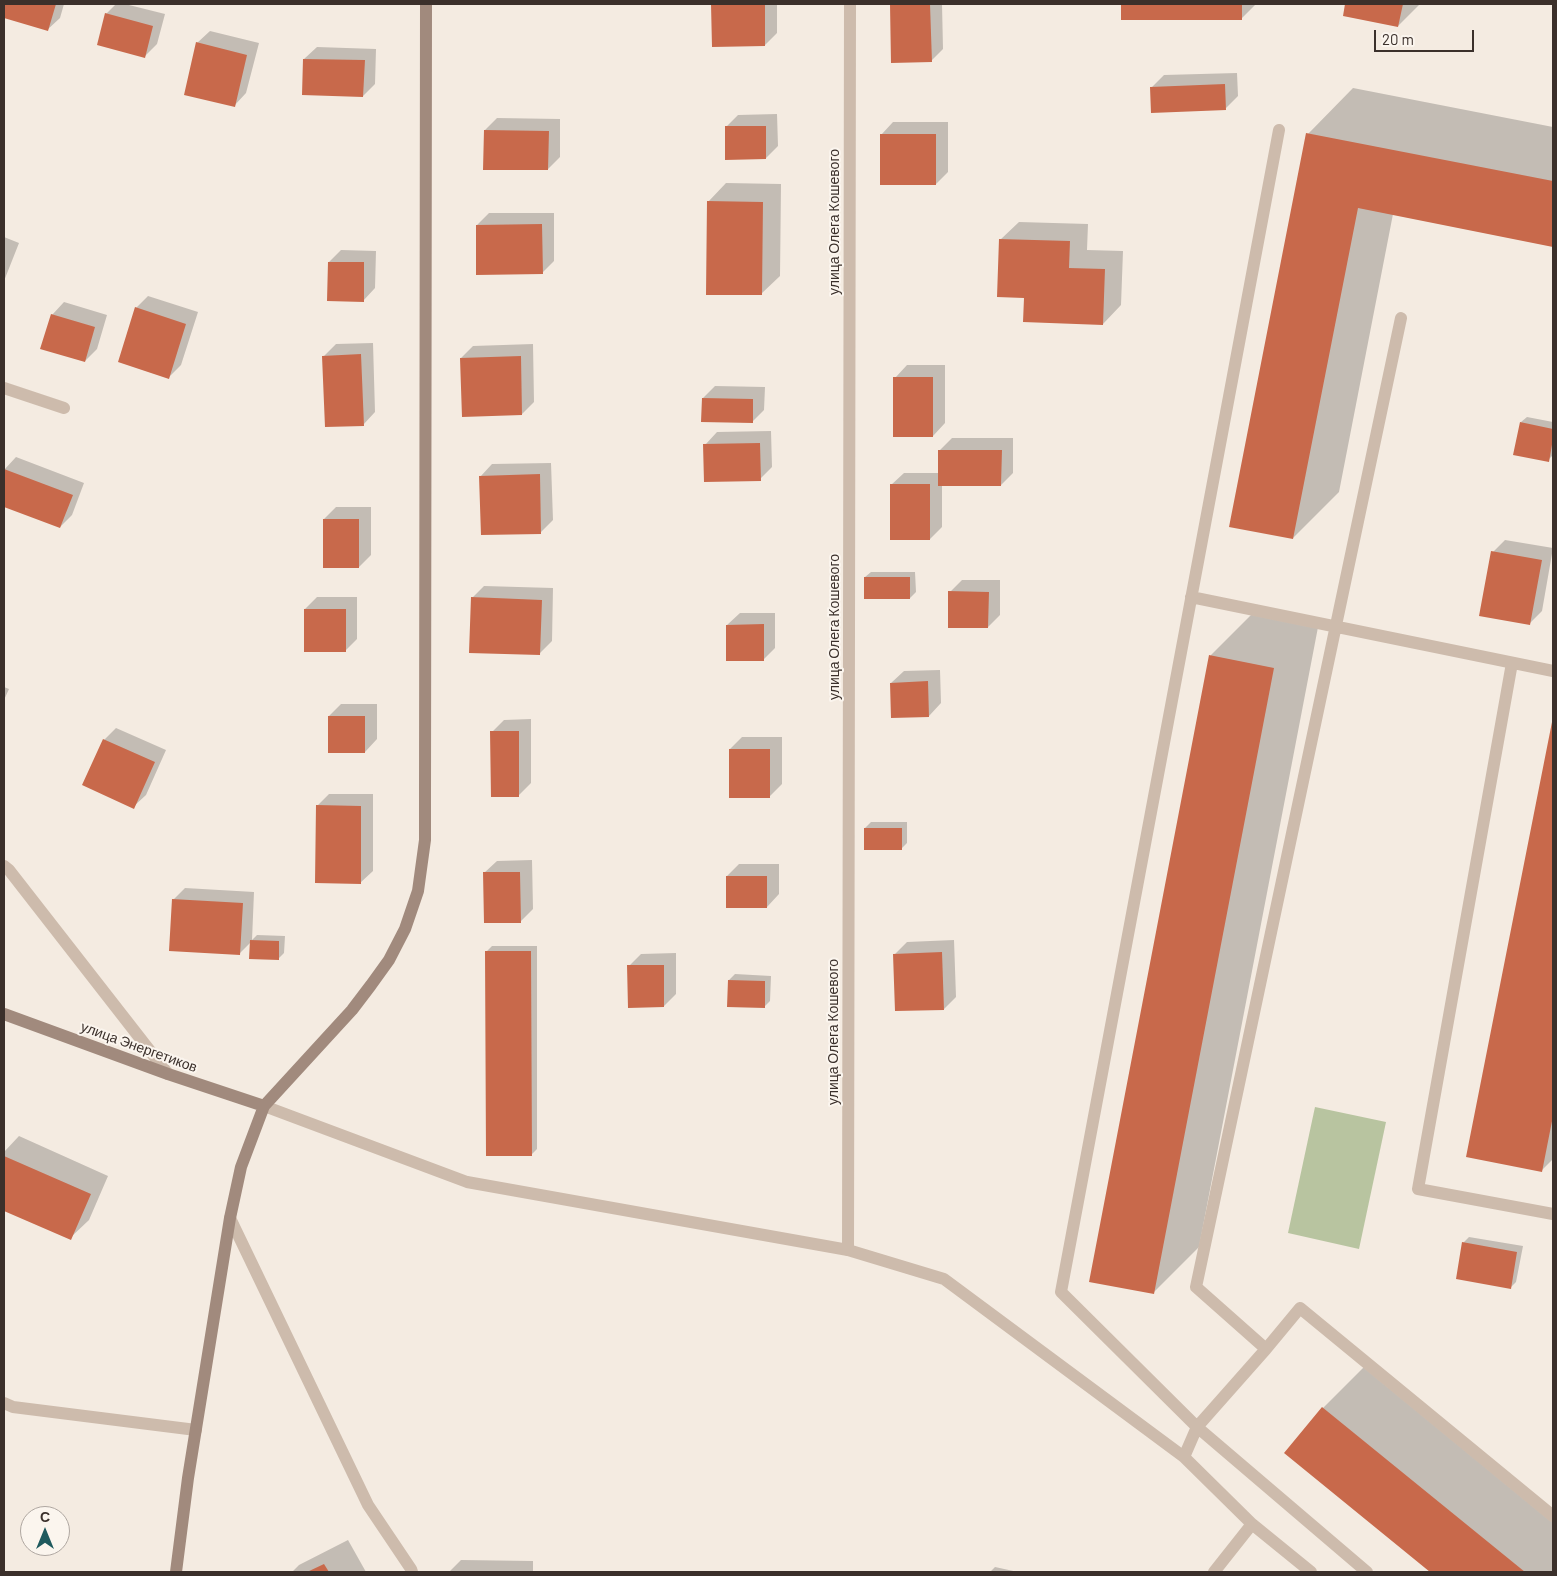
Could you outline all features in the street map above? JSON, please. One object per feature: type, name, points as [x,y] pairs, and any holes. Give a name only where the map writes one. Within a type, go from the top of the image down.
[{"type":"street","points":[[176,1572],[196,1430],[230,1218],[241,1167],[264,1106],[352,1010],[389,960],[405,929],[418,891],[425,840],[424,4]]},
{"type":"street","name":"улица Олега Кошевого","points":[[848,1250],[850,4]]},
{"type":"street","points":[[1278,130],[1061,1292],[1197,1427],[1367,1572]]},
{"type":"street","points":[[1266,1349],[1196,1287],[1401,318]]},
{"type":"street","points":[[4,388],[64,408]]},
{"type":"street","points":[[1191,597],[1553,671]]},
{"type":"street","points":[[1512,663],[1418,1190],[1553,1214]]},
{"type":"street","points":[[4,866],[168,1074]]},
{"type":"street","name":"улица Энергетиков","points":[[7,1018],[264,1106]]},
{"type":"street","points":[[264,1106],[467,1182],[848,1250],[944,1279],[1184,1457],[1252,1524],[1311,1572]]},
{"type":"street","points":[[230,1218],[368,1505],[412,1572]]},
{"type":"street","points":[[1184,1457],[1197,1427],[1300,1308],[1553,1516]]},
{"type":"street","points":[[4,1403],[13,1408],[196,1430]]},
{"type":"street","points":[[1214,1572],[1252,1524]]},
{"type":"green space","points":[[1315,1107],[1386,1122],[1359,1249],[1288,1233]]},
{"type":"building","points":[[4,4],[56,4],[48,31],[4,18]]},
{"type":"building","points":[[711,4],[765,4],[765,46],[712,47]]},
{"type":"building","points":[[890,4],[930,4],[932,62],[891,63]]},
{"type":"building","points":[[1121,4],[1242,4],[1242,20],[1121,20]]},
{"type":"building","points":[[1345,4],[1403,4],[1398,27],[1343,16]]},
{"type":"building","points":[[105,13],[153,26],[145,58],[97,45]]},
{"type":"building","points":[[196,42],[247,55],[235,107],[184,95]]},
{"type":"building","points":[[303,59],[365,60],[363,97],[302,95]]},
{"type":"building","points":[[1225,84],[1226,110],[1151,113],[1150,87]]},
{"type":"building","points":[[725,126],[766,126],[766,159],[725,160]]},
{"type":"building","points":[[484,130],[549,131],[548,170],[483,170]]},
{"type":"building","points":[[1306,133],[1553,181],[1553,247],[1358,208],[1293,539],[1229,527]]},
{"type":"building","points":[[880,134],[936,134],[936,185],[880,185]]},
{"type":"building","points":[[707,201],[763,202],[762,295],[706,295]]},
{"type":"building","points":[[542,224],[543,274],[476,275],[476,225]]},
{"type":"building","points":[[999,239],[1070,241],[1069,268],[1105,269],[1103,325],[1023,322],[1024,298],[997,297]]},
{"type":"building","points":[[328,262],[364,262],[364,302],[327,301]]},
{"type":"building","points":[[135,307],[186,324],[169,379],[118,362]]},
{"type":"building","points":[[51,314],[95,327],[85,362],[40,349]]},
{"type":"building","points":[[361,354],[364,426],[325,427],[322,356]]},
{"type":"building","points":[[521,356],[522,415],[462,417],[460,358]]},
{"type":"building","points":[[893,377],[933,377],[933,437],[893,437]]},
{"type":"building","points":[[702,398],[753,399],[753,423],[701,422]]},
{"type":"building","points":[[1520,422],[1553,429],[1549,462],[1513,455]]},
{"type":"building","points":[[760,443],[761,481],[704,482],[703,444]]},
{"type":"building","points":[[938,450],[1002,450],[1001,486],[938,486]]},
{"type":"building","points":[[4,469],[73,495],[60,528],[4,507]]},
{"type":"building","points":[[540,474],[541,534],[481,535],[479,476]]},
{"type":"building","points":[[890,484],[930,484],[930,540],[890,540]]},
{"type":"building","points":[[323,519],[359,519],[359,568],[323,568]]},
{"type":"building","points":[[1491,551],[1542,560],[1530,625],[1479,616]]},
{"type":"building","points":[[864,577],[910,577],[910,599],[864,599]]},
{"type":"building","points":[[948,591],[989,592],[988,628],[948,628]]},
{"type":"building","points":[[471,597],[542,600],[540,655],[469,653]]},
{"type":"building","points":[[304,609],[346,609],[346,652],[304,652]]},
{"type":"building","points":[[764,624],[764,661],[726,661],[726,625]]},
{"type":"building","points":[[1209,655],[1274,668],[1154,1294],[1089,1282]]},
{"type":"building","points":[[928,681],[929,717],[891,718],[890,683]]},
{"type":"building","points":[[328,716],[365,716],[365,753],[328,753]]},
{"type":"building","points":[[1552,722],[1553,1116],[1542,1172],[1466,1157]]},
{"type":"building","points":[[490,731],[519,731],[519,797],[491,797]]},
{"type":"building","points":[[103,739],[155,762],[134,809],[82,785]]},
{"type":"building","points":[[729,749],[770,749],[770,798],[729,798]]},
{"type":"building","points":[[316,805],[361,806],[361,884],[315,883]]},
{"type":"building","points":[[864,828],[902,828],[902,850],[864,850]]},
{"type":"building","points":[[483,872],[520,872],[521,923],[484,923]]},
{"type":"building","points":[[726,876],[767,876],[767,908],[726,908]]},
{"type":"building","points":[[172,899],[243,903],[240,955],[169,951]]},
{"type":"building","points":[[250,940],[279,941],[279,960],[249,959]]},
{"type":"building","points":[[485,951],[531,951],[532,1156],[486,1156]]},
{"type":"building","points":[[942,952],[944,1010],[895,1011],[893,954]]},
{"type":"building","points":[[627,965],[664,965],[664,1007],[628,1008]]},
{"type":"building","points":[[728,980],[765,981],[765,1008],[727,1007]]},
{"type":"building","points":[[4,1156],[91,1194],[71,1240],[4,1211]]},
{"type":"building","points":[[1462,1242],[1517,1252],[1511,1289],[1456,1279]]},
{"type":"building","points":[[1322,1407],[1525,1572],[1430,1572],[1284,1453]]},
{"type":"building","points":[[324,1564],[329,1572],[307,1572]]}]
